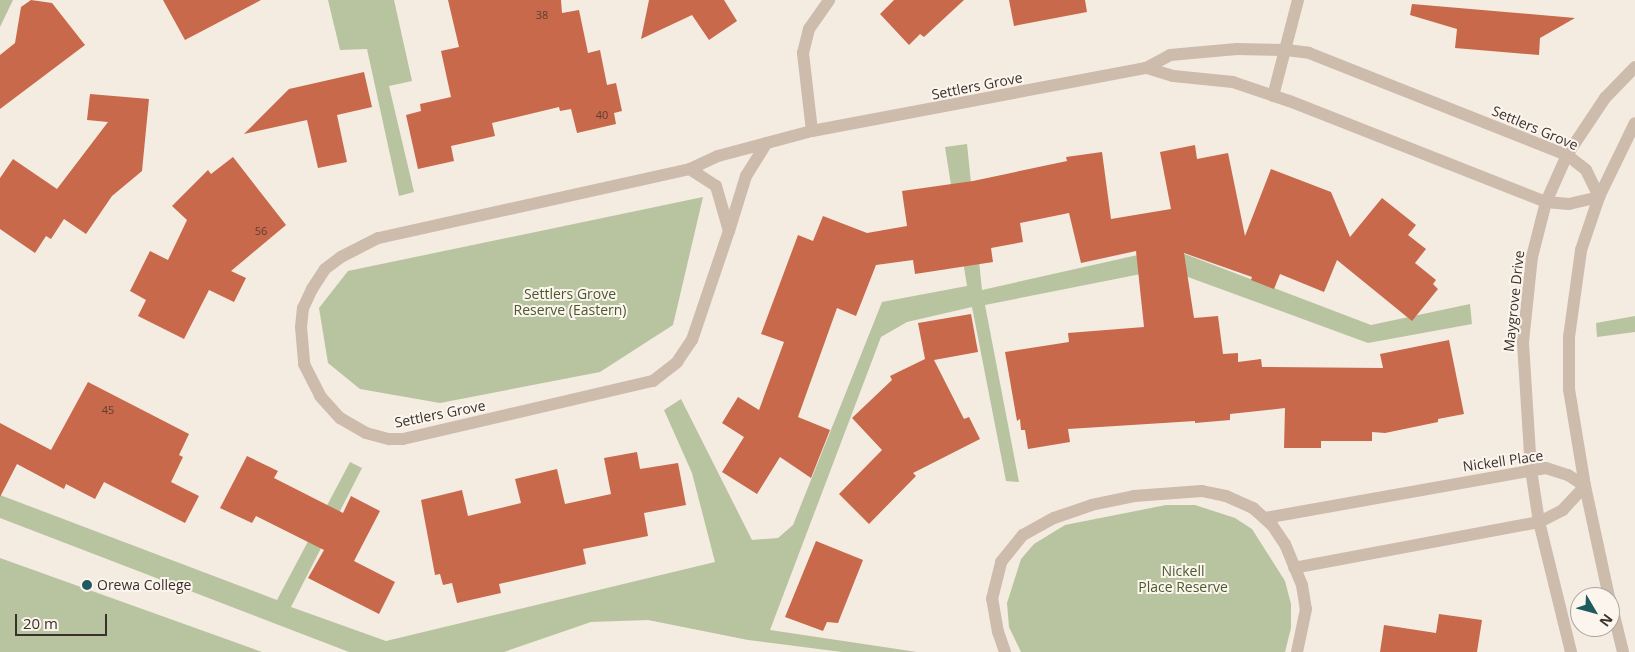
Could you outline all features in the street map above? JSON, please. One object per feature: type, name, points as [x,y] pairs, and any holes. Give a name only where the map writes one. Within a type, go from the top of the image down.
[{"type":"street","points":[[812,131],[803,54],[809,29],[829,0]]},
{"type":"street","points":[[1273,96],[1298,0]]},
{"type":"street","name":"Settlers Grove","points":[[767,143],[749,167],[692,340],[677,362],[653,381],[403,440],[366,433],[340,418],[320,396],[304,364],[300,347],[303,308],[325,270],[341,257],[378,238],[690,169],[718,156],[812,131],[1146,68],[1170,55],[1237,48],[1309,53],[1567,155],[1586,170],[1599,197],[1569,204],[1546,202],[1233,82],[1173,76],[1146,68]]},
{"type":"street","name":"Maygrove Drive","points":[[1571,652],[1538,522],[1531,470],[1522,342],[1532,256],[1546,202],[1567,155],[1605,98],[1635,67]]},
{"type":"street","points":[[1608,587],[1585,486],[1570,389],[1569,337],[1581,250],[1599,197],[1635,123]]},
{"type":"street","points":[[690,169],[716,186],[729,231]]},
{"type":"street","name":"Nickell Place","points":[[1265,518],[1531,470],[1557,470],[1585,486]]},
{"type":"street","points":[[1294,568],[1538,522],[1564,510],[1585,486]]},
{"type":"street","points":[[1005,652],[992,598],[1001,562],[1023,535],[1054,518],[1091,505],[1134,496],[1202,491],[1226,496],[1253,508],[1265,518],[1285,544],[1306,609],[1297,652]]},
{"type":"street","points":[[1619,637],[1622,652]]},
{"type":"green space","points":[[0,0],[13,0],[0,27]]},
{"type":"green space","points":[[328,0],[394,0],[412,81],[389,86],[414,192],[399,196],[367,49],[340,50]]},
{"type":"green space","points":[[967,144],[982,290],[1169,248],[1371,325],[1470,304],[1472,324],[1368,343],[1166,269],[985,305],[1019,482],[1006,481],[972,307],[907,322],[881,337],[770,630],[917,652],[842,652],[748,640],[648,620],[591,622],[504,652],[349,652],[0,518],[0,495],[277,600],[350,462],[362,468],[291,607],[386,641],[715,562],[692,473],[664,410],[681,399],[752,540],[778,538],[793,525],[882,302],[967,286],[945,147]]},
{"type":"green space","name":"Settlers Grove Reserve (Eastern)","points":[[703,197],[673,325],[600,372],[440,403],[360,389],[328,363],[319,308],[348,271]]},
{"type":"green space","points":[[1635,316],[1635,332],[1597,337],[1596,323]]},
{"type":"green space","name":"Nickell Place Reserve","points":[[1166,505],[1195,505],[1235,518],[1252,529],[1285,581],[1291,604],[1291,628],[1285,652],[1021,652],[1009,627],[1007,603],[1021,559],[1034,544],[1065,525]]},
{"type":"green space","points":[[0,558],[262,652],[0,652]]},
{"type":"building","points":[[31,0],[52,3],[85,45],[0,109],[0,55],[15,43],[21,7]]},
{"type":"building","points":[[163,0],[261,0],[185,40]]},
{"type":"building","points":[[448,0],[561,0],[562,13],[579,10],[588,53],[600,50],[607,85],[616,83],[622,111],[614,113],[616,124],[577,133],[571,109],[560,111],[559,107],[492,123],[495,136],[451,146],[454,161],[418,169],[406,115],[421,111],[420,104],[451,97],[441,51],[459,47]]},
{"type":"building","points":[[649,0],[724,0],[737,21],[709,40],[692,15],[641,39]]},
{"type":"building","points":[[894,0],[964,0],[924,37],[920,34],[909,45],[880,14]]},
{"type":"building","points":[[1009,0],[1085,0],[1087,12],[1014,26]]},
{"type":"building","points":[[1412,4],[1575,18],[1540,38],[1539,55],[1455,48],[1457,29],[1410,15]]},
{"type":"building","points":[[364,72],[372,107],[337,115],[347,162],[318,168],[307,120],[244,134],[289,89]]},
{"type":"building","points":[[90,94],[149,99],[142,171],[112,196],[86,234],[64,219],[51,239],[46,236],[35,253],[0,229],[0,178],[13,159],[57,189],[108,122],[87,120]]},
{"type":"building","points":[[1195,145],[1197,159],[1228,153],[1245,236],[1271,169],[1331,192],[1350,237],[1382,198],[1416,225],[1408,235],[1426,249],[1415,263],[1436,280],[1433,284],[1438,289],[1412,321],[1337,260],[1324,292],[1280,274],[1274,289],[1251,280],[1252,277],[1184,253],[1194,318],[1218,316],[1223,354],[1238,353],[1238,362],[1261,359],[1262,367],[1383,368],[1380,354],[1449,340],[1464,414],[1438,419],[1438,422],[1385,433],[1372,432],[1372,441],[1321,441],[1321,448],[1284,448],[1285,408],[1230,414],[1230,420],[1068,429],[1070,442],[1028,449],[1025,430],[1021,430],[1020,419],[1017,421],[1005,352],[1069,342],[1068,333],[1144,327],[1136,251],[1081,263],[1069,213],[1020,223],[1023,242],[991,248],[993,262],[915,274],[913,260],[876,265],[856,316],[837,308],[798,417],[830,430],[811,478],[780,457],[757,494],[722,472],[744,437],[722,423],[738,397],[759,410],[784,342],[761,334],[798,235],[813,241],[823,216],[867,233],[907,226],[902,191],[973,181],[1067,161],[1066,157],[1102,152],[1111,219],[1171,209],[1160,152]]},
{"type":"building","points":[[233,157],[286,225],[231,271],[246,278],[234,302],[209,290],[184,339],[138,316],[146,300],[130,291],[150,251],[168,260],[187,220],[172,206],[208,170],[211,174]]},
{"type":"building","points":[[971,314],[978,352],[934,360],[964,419],[969,417],[980,439],[913,473],[916,476],[869,524],[839,494],[882,450],[852,418],[892,380],[890,376],[925,359],[918,323]]},
{"type":"building","points":[[88,382],[189,434],[179,455],[183,457],[171,482],[199,496],[185,523],[104,482],[95,499],[66,484],[64,489],[17,464],[0,497],[0,423],[51,450]]},
{"type":"building","points":[[637,452],[640,469],[678,463],[686,505],[644,513],[648,536],[583,549],[586,564],[499,584],[501,593],[457,603],[452,583],[443,585],[440,574],[435,575],[421,500],[462,490],[468,516],[521,503],[515,479],[557,469],[565,504],[611,494],[604,458]]},
{"type":"building","points":[[247,456],[278,471],[274,478],[343,513],[351,496],[380,511],[354,561],[395,582],[379,614],[308,578],[324,550],[256,516],[252,523],[220,508]]},
{"type":"building","points":[[816,541],[863,560],[838,623],[827,622],[823,631],[785,617]]},
{"type":"building","points":[[1439,614],[1482,620],[1477,652],[1380,652],[1384,625],[1436,633]]},
{"type":"place","name":"Orewa College","points":[[87,585]]}]
